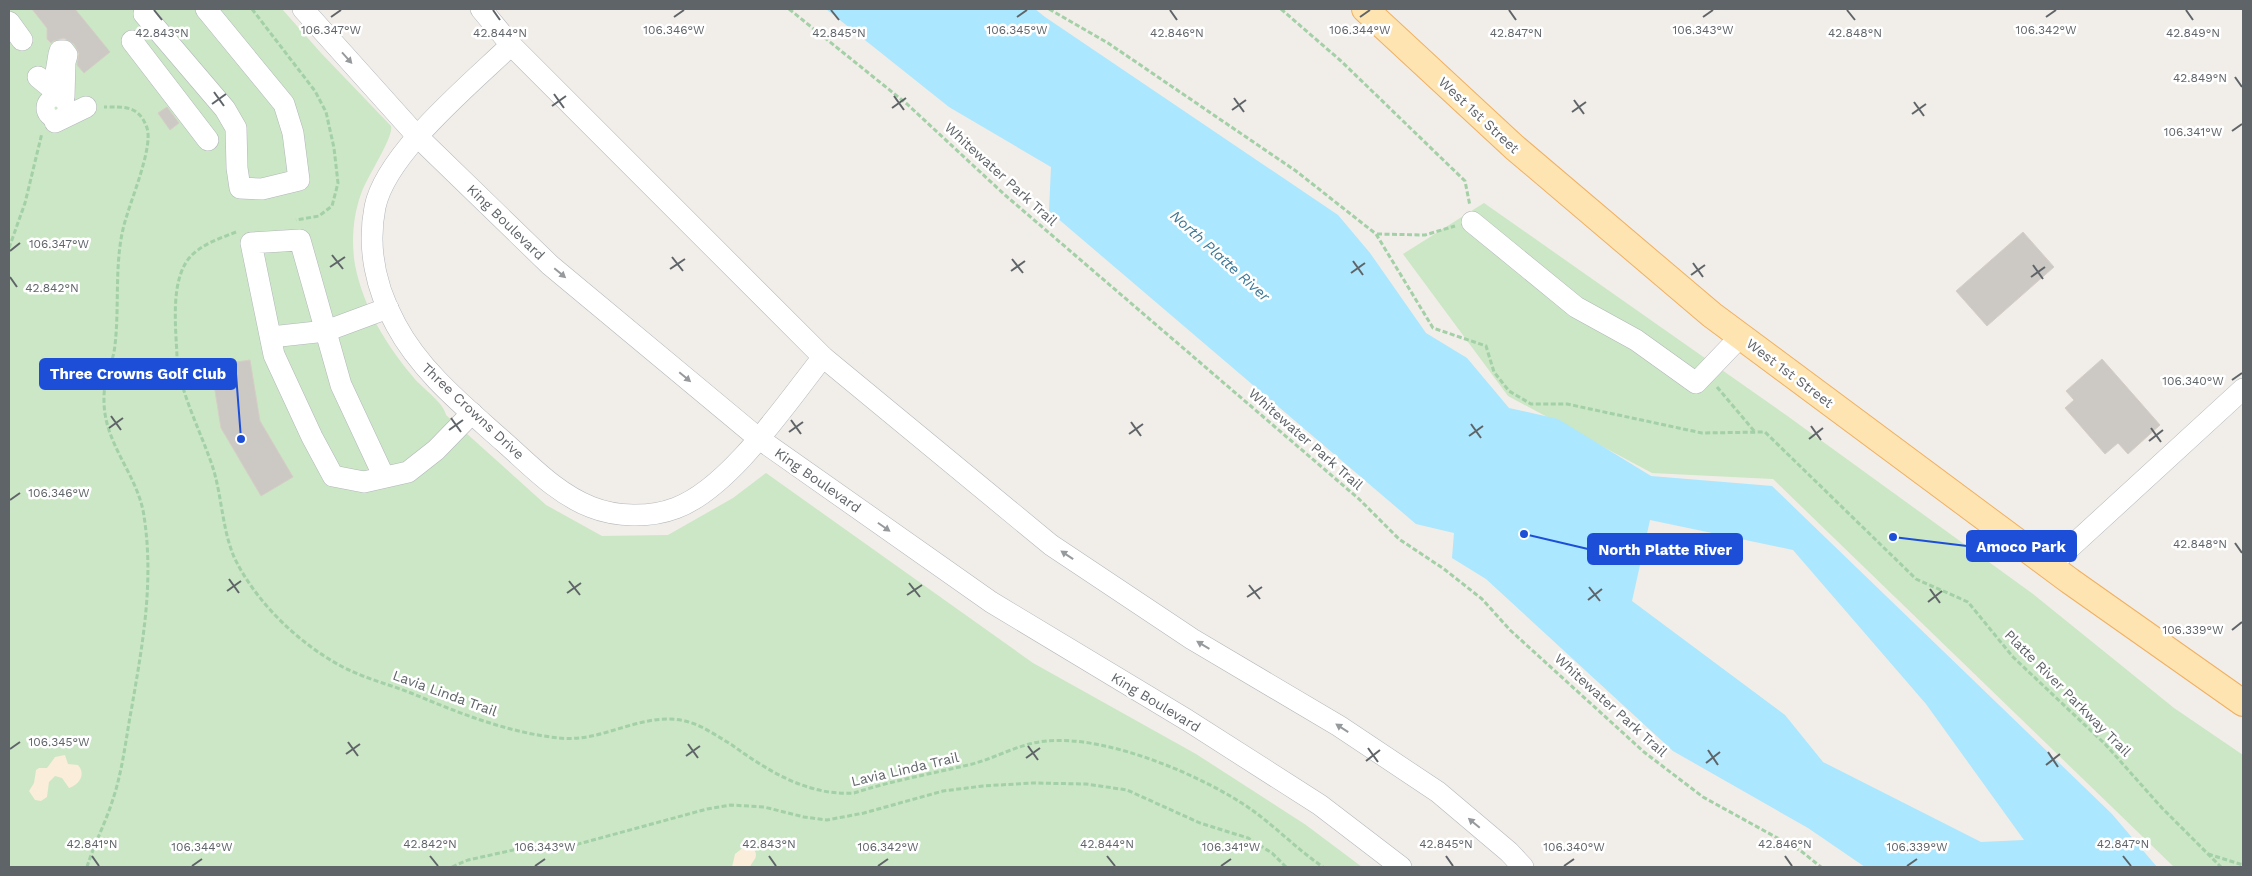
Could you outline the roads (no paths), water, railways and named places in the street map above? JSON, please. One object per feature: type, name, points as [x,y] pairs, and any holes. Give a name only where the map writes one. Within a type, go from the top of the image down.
[{"type":"main road","name":"West 1st Street","points":[[1365,9],[1514,147],[1712,315],[2050,566],[2243,703]]},
{"type":"street","points":[[145,9],[144,14],[225,109],[236,128],[237,168],[240,188],[262,189],[299,180],[293,132],[284,104],[206,9]]},
{"type":"street","name":"King Boulevard","points":[[303,9],[417,136],[550,265],[758,438],[991,602],[1187,720],[1320,805],[1401,867]]},
{"type":"street","points":[[480,9],[511,45],[823,357],[1051,545],[1192,639],[1339,726],[1438,792],[1509,852],[1523,867]]},
{"type":"street","points":[[9,22],[22,40]]},
{"type":"street","points":[[132,41],[208,140]]},
{"type":"street","name":"Three Crowns Drive","points":[[511,45],[417,136],[385,180],[375,207],[372,230],[372,258],[388,308],[396,325],[424,367],[518,454],[571,498],[592,508],[624,515],[649,514],[674,509],[696,499],[713,487],[758,438],[823,357]]},
{"type":"street","points":[[38,77],[49,86],[54,85],[59,54],[60,51],[64,51],[67,54],[68,90]]},
{"type":"street","points":[[44,129],[86,107]]},
{"type":"street","points":[[1472,222],[1576,307],[1636,340],[1696,383],[1741,336]]},
{"type":"street","points":[[384,477],[341,385],[300,240],[251,243],[274,355],[312,437],[333,476],[364,482],[408,472],[436,450],[472,413]]},
{"type":"street","points":[[270,337],[326,331],[388,308]]},
{"type":"street","points":[[2050,566],[2243,389]]},
{"type":"water","points":[[826,9],[1035,9],[1338,215],[1370,253],[1426,333],[1467,358],[1509,408],[1558,419],[1651,476],[1772,486],[2112,814],[2157,867],[1865,867],[1808,828],[1673,751],[1486,579],[1452,558],[1454,533],[1416,524],[1049,211],[1051,167],[949,107]],"holes":[[[1650,520],[1793,550],[1926,704],[2024,840],[1981,842],[1823,762],[1785,715],[1632,601]]]},
{"type":"place","name":"Three Crowns Golf Club","points":[[241,439]]},
{"type":"place","name":"North Platte River","points":[[1524,534]]},
{"type":"place","name":"Amoco Park","points":[[1893,537]]}]
